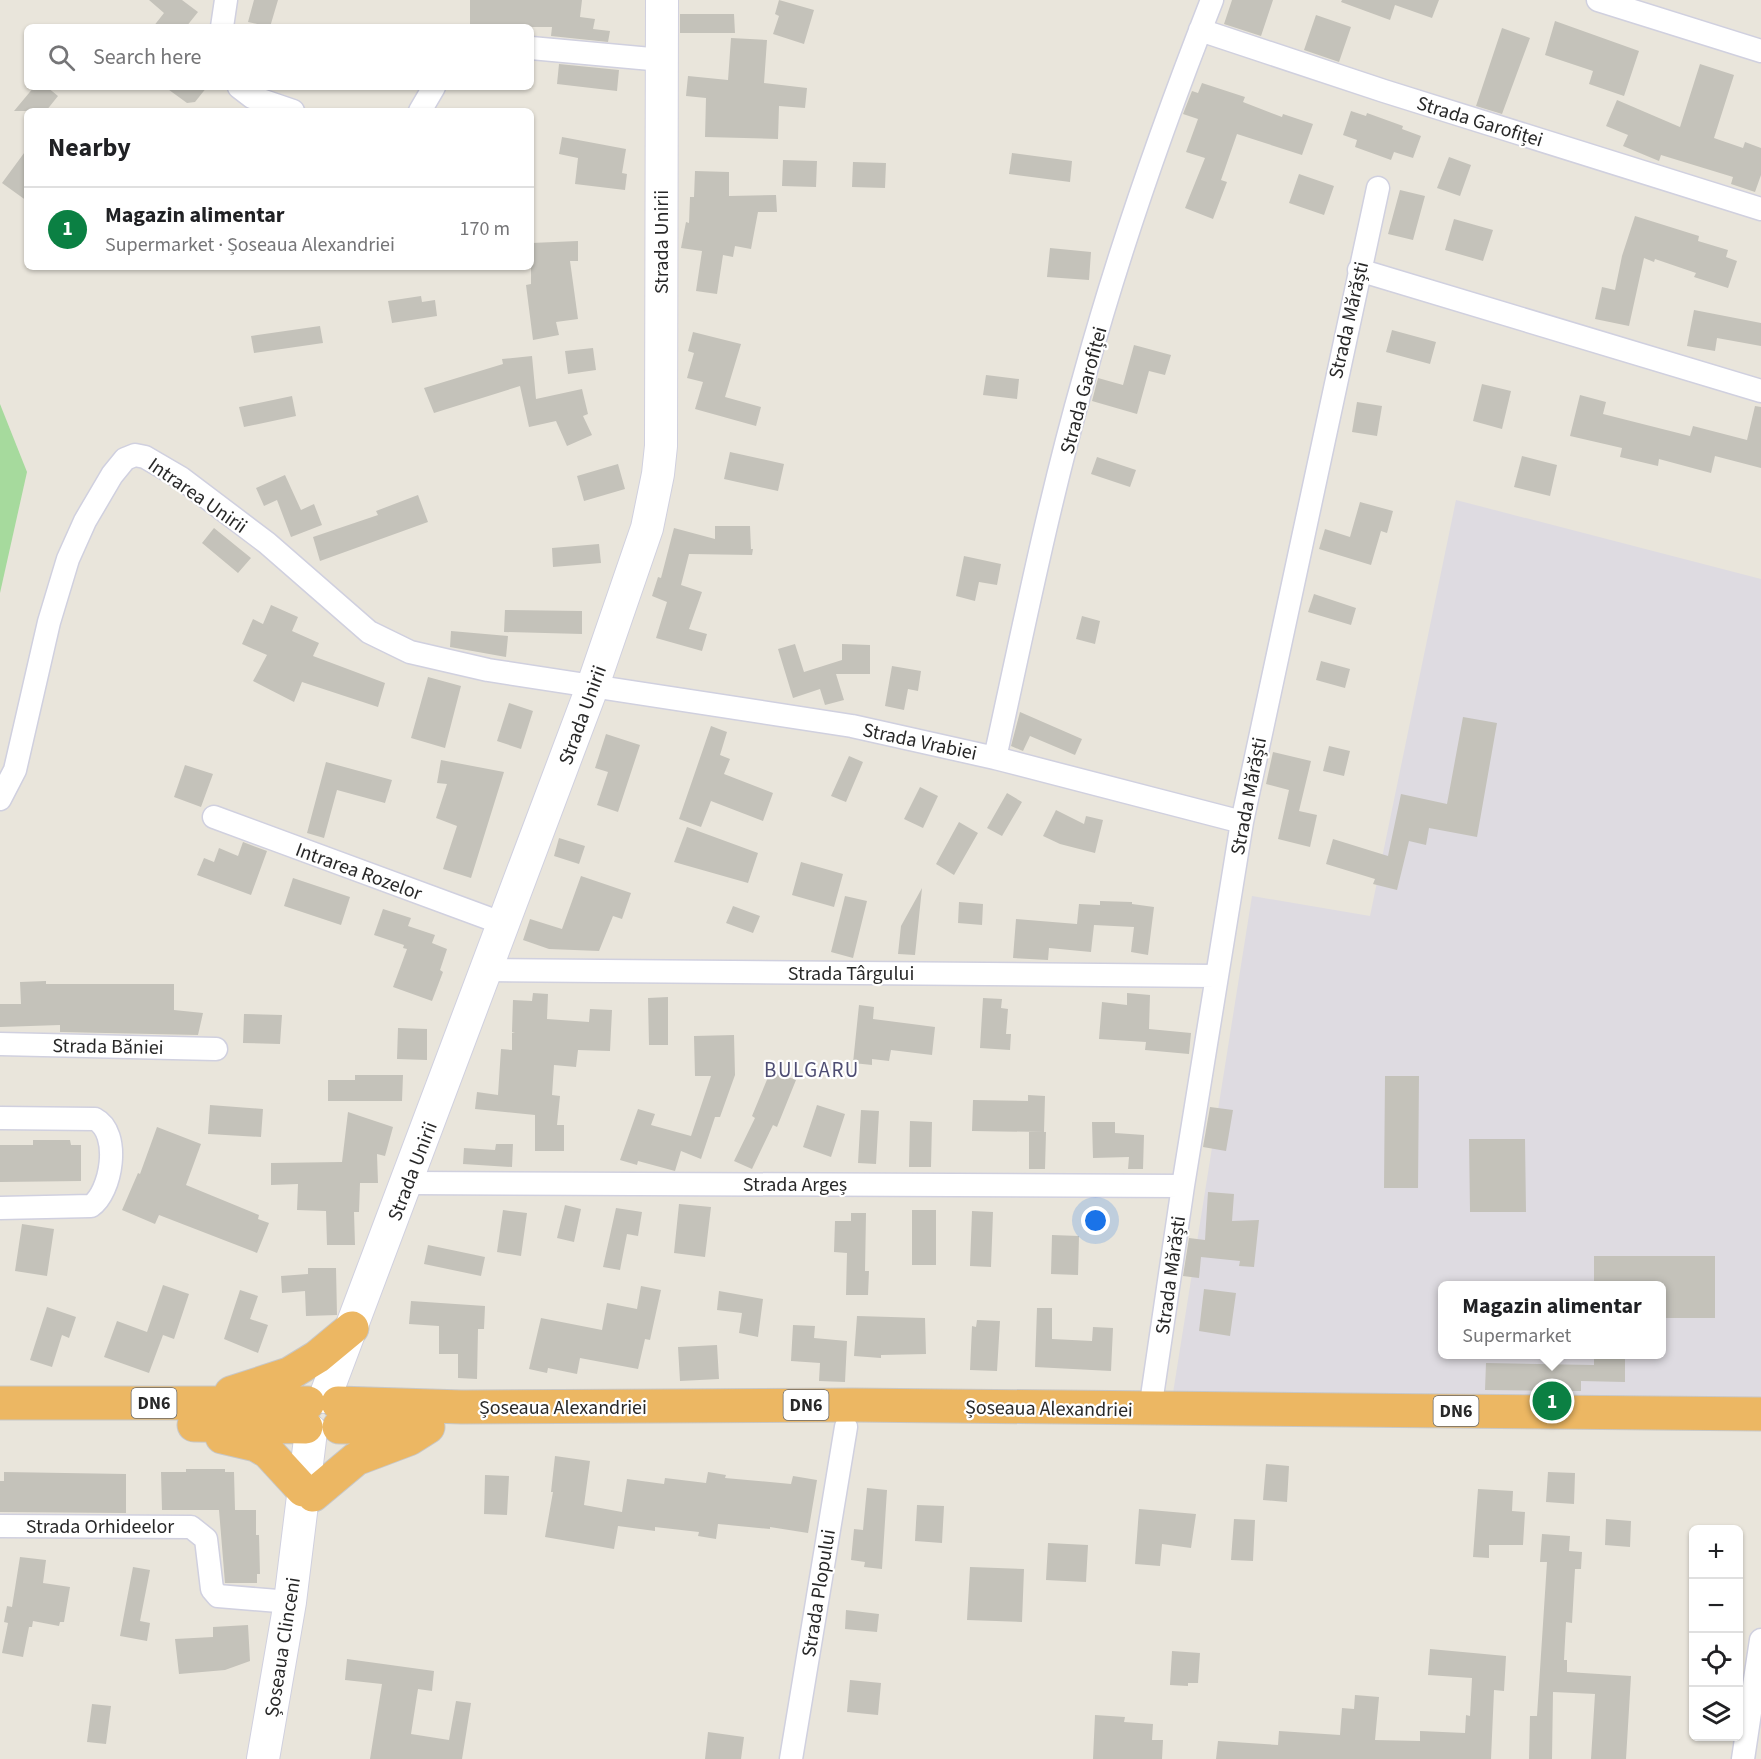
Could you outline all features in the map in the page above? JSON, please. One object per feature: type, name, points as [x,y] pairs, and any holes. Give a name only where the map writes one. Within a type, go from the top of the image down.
[{"type":"highway","points":[[352,1328],[317,1357],[289,1374],[255,1386],[192,1414],[223,1438],[256,1444],[268,1452],[308,1493],[356,1459],[409,1439],[428,1427]]},
{"type":"highway","name":"Șoseaua Alexandriei","points":[[0,1402],[192,1414],[323,1417],[428,1427],[846,1427],[1761,1436]]},
{"type":"highway","name":"Șoseaua Alexandriei","points":[[323,1417],[462,1407],[853,1405],[1150,1410],[1761,1414]]},
{"type":"highway","name":"Șoseaua Alexandriei","points":[[0,1423],[192,1414]]},
{"type":"main road","name":"Strada Unirii","points":[[323,1417],[352,1328],[593,686],[647,528],[658,474],[662,0]]},
{"type":"main road","name":"Șoseaua Clinceni","points":[[262,1759],[290,1602],[299,1534],[323,1417]]},
{"type":"street","points":[[222,24],[226,0]]},
{"type":"street","name":"Strada Garofiței","points":[[995,758],[1035,579],[1085,374],[1137,207],[1212,0]]},
{"type":"street","points":[[1598,0],[1761,51]]},
{"type":"street","name":"Strada Garofiței","points":[[1200,30],[1384,91],[1761,209]]},
{"type":"street","points":[[534,48],[662,60]]},
{"type":"street","points":[[243,90],[252,97],[284,108]]},
{"type":"street","points":[[422,108],[432,90]]},
{"type":"street","name":"Strada Mărăști","points":[[1150,1410],[1183,1186],[1242,822],[1378,188]]},
{"type":"street","points":[[1359,270],[1761,391]]},
{"type":"street","name":"Intrarea Unirii","points":[[0,799],[15,770],[43,643],[68,559],[85,520],[112,475],[125,459],[135,455],[144,457],[181,478],[267,543],[357,622],[383,640],[429,658],[593,686]]},
{"type":"street","name":"Strada Vrabiei","points":[[593,686],[852,726],[995,758],[1242,822]]},
{"type":"street","name":"Intrarea Rozelor","points":[[214,817],[504,924]]},
{"type":"street","name":"Strada Târgului","points":[[486,970],[1216,976]]},
{"type":"street","name":"Strada Băniei","points":[[0,1044],[216,1049]]},
{"type":"street","points":[[0,1118],[95,1119],[105,1126],[112,1146],[105,1180],[98,1199],[91,1206],[0,1208]]},
{"type":"street","name":"Strada Argeș","points":[[408,1183],[1183,1186]]},
{"type":"street","name":"Strada Plopului","points":[[791,1759],[846,1427]]},
{"type":"street","name":"Strada Orhideelor","points":[[0,1526],[191,1527],[206,1539],[212,1589],[218,1596],[290,1602]]},
{"type":"street","points":[[1743,1759],[1761,1640]]},
{"type":"shaded area","points":[[1456,500],[1761,579],[1761,1400],[1173,1393],[1252,896],[1370,916]]},
{"type":"green space","points":[[0,404],[27,472],[0,593]]},
{"type":"building","points":[[149,0],[182,0],[198,12],[188,24],[155,24],[164,13]]},
{"type":"building","points":[[254,0],[278,0],[271,24],[248,22]]},
{"type":"building","points":[[470,0],[582,0],[580,17],[595,19],[593,29],[610,31],[608,42],[551,36],[552,27],[534,27],[534,24],[470,24]]},
{"type":"building","points":[[779,0],[814,10],[804,44],[773,34],[779,16],[775,14]]},
{"type":"building","points":[[1232,0],[1273,0],[1261,36],[1224,24]]},
{"type":"building","points":[[1342,0],[1439,0],[1432,18],[1395,5],[1390,20],[1341,2]]},
{"type":"building","points":[[680,14],[734,14],[735,33],[680,33]]},
{"type":"building","points":[[1316,15],[1351,27],[1339,62],[1304,50]]},
{"type":"building","points":[[1555,21],[1639,51],[1624,96],[1589,84],[1593,71],[1545,55]]},
{"type":"building","points":[[1502,28],[1530,38],[1502,114],[1476,106]]},
{"type":"building","points":[[731,38],[767,40],[764,83],[807,88],[805,108],[779,106],[778,139],[705,137],[706,98],[686,96],[688,76],[728,80]]},
{"type":"building","points":[[559,64],[619,70],[617,91],[557,84]]},
{"type":"building","points":[[1700,64],[1734,75],[1714,138],[1743,148],[1745,142],[1761,148],[1761,175],[1755,192],[1731,184],[1733,177],[1661,155],[1659,161],[1623,146],[1628,135],[1606,126],[1617,100],[1680,127]]},
{"type":"building","points":[[1202,83],[1245,97],[1243,102],[1282,117],[1283,114],[1313,124],[1302,155],[1237,134],[1221,180],[1227,182],[1213,219],[1185,208],[1205,158],[1186,152],[1198,119],[1183,114],[1192,91],[1198,93]]},
{"type":"building","points":[[32,90],[51,90],[58,96],[48,108],[24,108],[24,111],[14,111]]},
{"type":"building","points":[[169,90],[205,90],[195,102],[187,103]]},
{"type":"building","points":[[1351,111],[1366,116],[1367,113],[1403,126],[1402,129],[1421,136],[1413,158],[1394,152],[1391,160],[1355,147],[1357,140],[1343,135]]},
{"type":"building","points":[[562,137],[626,149],[622,173],[627,174],[625,190],[575,184],[578,158],[559,154]]},
{"type":"building","points":[[24,153],[24,199],[2,183]]},
{"type":"building","points":[[1012,153],[1072,161],[1070,182],[1009,174]]},
{"type":"building","points":[[1449,157],[1471,165],[1460,196],[1437,188]]},
{"type":"building","points":[[783,160],[817,161],[816,187],[782,186]]},
{"type":"building","points":[[853,162],[886,163],[885,188],[852,187]]},
{"type":"building","points":[[695,171],[729,172],[729,196],[776,195],[777,212],[758,212],[751,249],[735,246],[733,257],[723,255],[717,294],[696,291],[702,251],[681,248],[686,222],[689,223],[690,197],[694,197]]},
{"type":"building","points":[[1299,174],[1334,186],[1324,215],[1289,203]]},
{"type":"building","points":[[1400,190],[1425,196],[1413,240],[1388,234]]},
{"type":"building","points":[[1635,216],[1699,236],[1698,241],[1728,250],[1726,257],[1737,261],[1728,288],[1694,277],[1696,273],[1655,259],[1654,262],[1644,258],[1629,326],[1595,319],[1602,287],[1615,290],[1622,256]]},
{"type":"building","points":[[1454,219],[1493,230],[1483,261],[1445,250]]},
{"type":"building","points":[[578,241],[578,261],[570,261],[578,319],[556,322],[559,335],[533,340],[526,285],[531,284],[531,270],[534,270],[534,243]]},
{"type":"building","points":[[1050,248],[1091,252],[1089,280],[1047,277]]},
{"type":"building","points":[[421,296],[422,302],[435,300],[437,316],[392,323],[388,301]]},
{"type":"building","points":[[1694,310],[1761,323],[1761,346],[1717,338],[1715,351],[1687,346]]},
{"type":"building","points":[[320,326],[323,343],[254,353],[251,336]]},
{"type":"building","points":[[1392,330],[1436,342],[1430,364],[1386,352]]},
{"type":"building","points":[[693,332],[741,344],[725,397],[761,407],[756,426],[695,409],[703,382],[687,378],[694,353],[688,351]]},
{"type":"building","points":[[1134,345],[1171,355],[1165,375],[1149,371],[1137,414],[1092,401],[1098,378],[1123,385]]},
{"type":"building","points":[[593,348],[596,370],[568,374],[565,351]]},
{"type":"building","points":[[532,356],[536,399],[582,389],[588,414],[583,416],[592,435],[567,446],[556,421],[529,427],[520,386],[434,413],[424,388],[503,364],[502,359]]},
{"type":"building","points":[[986,375],[1019,379],[1017,399],[983,395]]},
{"type":"building","points":[[1482,384],[1511,391],[1502,429],[1473,421]]},
{"type":"building","points":[[1580,395],[1606,402],[1603,414],[1690,436],[1693,426],[1747,440],[1755,406],[1761,407],[1761,468],[1715,456],[1711,473],[1659,459],[1658,466],[1620,457],[1622,448],[1570,436]]},
{"type":"building","points":[[292,396],[296,416],[244,427],[239,407]]},
{"type":"building","points":[[1357,402],[1382,406],[1377,436],[1352,432]]},
{"type":"building","points":[[730,452],[784,464],[778,491],[724,479]]},
{"type":"building","points":[[1522,456],[1557,465],[1550,496],[1514,487]]},
{"type":"building","points":[[1097,457],[1136,470],[1130,487],[1091,474]]},
{"type":"building","points":[[618,464],[625,489],[584,501],[577,476]]},
{"type":"building","points":[[285,475],[301,510],[314,504],[322,525],[291,537],[277,500],[264,506],[256,488]]},
{"type":"building","points":[[418,495],[428,522],[320,561],[313,537],[378,515],[376,511]]},
{"type":"building","points":[[1360,502],[1393,511],[1387,533],[1381,531],[1371,565],[1319,549],[1325,529],[1350,537]]},
{"type":"building","points":[[715,526],[750,526],[751,549],[753,549],[752,555],[689,554],[681,585],[702,592],[689,629],[707,634],[702,651],[656,638],[667,602],[652,596],[658,577],[661,578],[674,528],[715,539]]},
{"type":"building","points":[[214,528],[251,558],[238,573],[202,543]]},
{"type":"building","points":[[599,544],[601,563],[553,567],[552,548]]},
{"type":"building","points":[[964,556],[1001,564],[997,585],[979,582],[975,601],[956,596]]},
{"type":"building","points":[[1314,594],[1356,608],[1351,625],[1308,612]]},
{"type":"building","points":[[271,605],[298,617],[292,631],[319,643],[313,656],[385,683],[378,707],[302,682],[294,702],[253,681],[267,655],[242,644],[253,619],[263,624]]},
{"type":"building","points":[[505,610],[582,611],[582,634],[504,632]]},
{"type":"building","points":[[1082,616],[1100,621],[1095,644],[1076,639]]},
{"type":"building","points":[[451,631],[508,636],[506,657],[450,647]]},
{"type":"building","points":[[795,644],[804,672],[842,660],[842,644],[870,645],[870,674],[836,674],[844,700],[825,705],[820,689],[793,698],[778,649]]},
{"type":"building","points":[[1321,661],[1350,669],[1345,688],[1316,680]]},
{"type":"building","points":[[892,666],[921,671],[918,691],[908,689],[904,710],[885,706]]},
{"type":"building","points":[[428,677],[461,686],[445,748],[411,738]]},
{"type":"building","points":[[509,703],[533,711],[521,749],[497,741]]},
{"type":"building","points":[[1020,712],[1082,739],[1075,755],[1030,736],[1023,751],[1011,746]]},
{"type":"building","points":[[1463,717],[1497,723],[1477,837],[1429,828],[1426,845],[1409,841],[1397,890],[1373,884],[1375,879],[1326,864],[1333,839],[1388,856],[1401,794],[1447,804]]},
{"type":"building","points":[[711,726],[727,732],[720,755],[730,759],[724,774],[773,793],[763,821],[711,801],[701,827],[679,819]]},
{"type":"building","points":[[606,734],[640,745],[618,812],[597,805],[608,772],[595,768]]},
{"type":"building","points":[[1329,746],[1350,751],[1344,776],[1323,771]]},
{"type":"building","points":[[1273,752],[1311,761],[1299,811],[1317,815],[1310,847],[1278,839],[1289,790],[1266,784]]},
{"type":"building","points":[[849,756],[863,762],[846,802],[831,796]]},
{"type":"building","points":[[441,760],[504,772],[471,878],[443,869],[457,826],[436,818],[447,784],[437,783]]},
{"type":"building","points":[[326,762],[392,780],[385,803],[337,790],[324,838],[307,833]]},
{"type":"building","points":[[185,765],[213,774],[201,807],[174,797]]},
{"type":"building","points":[[920,787],[938,796],[923,828],[904,819]]},
{"type":"building","points":[[1007,793],[1022,802],[1002,836],[987,828]]},
{"type":"building","points":[[1056,810],[1084,824],[1086,816],[1103,820],[1095,853],[1060,844],[1043,836]]},
{"type":"building","points":[[959,822],[978,833],[954,875],[936,864]]},
{"type":"building","points":[[687,827],[758,853],[748,883],[674,862]]},
{"type":"building","points":[[559,838],[585,846],[579,864],[554,856]]},
{"type":"building","points":[[243,842],[267,851],[251,895],[197,875],[204,858],[214,862],[219,848],[238,856]]},
{"type":"building","points":[[801,862],[843,874],[834,907],[792,895]]},
{"type":"building","points":[[581,876],[631,893],[622,919],[613,916],[599,951],[549,949],[523,940],[530,919],[562,929]]},
{"type":"building","points":[[293,878],[350,897],[341,925],[284,906]]},
{"type":"building","points":[[922,888],[915,955],[898,954],[901,926]]},
{"type":"building","points":[[845,896],[867,901],[853,958],[831,952]]},
{"type":"building","points":[[1100,901],[1132,902],[1132,904],[1154,907],[1148,955],[1131,952],[1134,927],[1094,925],[1091,952],[1049,948],[1048,960],[1013,958],[1016,919],[1077,924],[1079,904],[1100,905]]},
{"type":"building","points":[[959,902],[983,904],[982,925],[958,923]]},
{"type":"building","points":[[733,906],[760,916],[753,933],[726,923]]},
{"type":"building","points":[[383,909],[411,918],[408,926],[435,935],[432,943],[447,949],[440,970],[443,972],[432,1001],[393,987],[407,949],[403,948],[404,945],[374,935]]},
{"type":"building","points":[[46,981],[46,984],[174,984],[174,1010],[203,1013],[198,1035],[60,1032],[60,1025],[0,1027],[0,1004],[21,1004],[20,982]]},
{"type":"building","points":[[533,993],[548,994],[547,1019],[589,1022],[590,1009],[612,1010],[610,1051],[578,1050],[576,1067],[554,1065],[552,1095],[560,1096],[557,1125],[564,1125],[564,1151],[535,1151],[535,1115],[475,1109],[477,1092],[498,1095],[501,1049],[512,1050],[512,1033],[515,1033],[512,1032],[513,1000],[532,1001]]},
{"type":"building","points":[[1127,993],[1150,995],[1149,1029],[1191,1033],[1189,1054],[1145,1050],[1146,1042],[1099,1039],[1102,1002],[1127,1005]]},
{"type":"building","points":[[668,997],[668,1045],[649,1045],[648,998]]},
{"type":"building","points":[[983,998],[1002,999],[1001,1008],[1008,1009],[1006,1034],[1011,1034],[1010,1050],[980,1048]]},
{"type":"building","points":[[859,1005],[874,1007],[873,1019],[935,1027],[932,1055],[891,1050],[889,1061],[872,1059],[872,1065],[853,1063]]},
{"type":"building","points":[[244,1014],[282,1015],[280,1044],[243,1043]]},
{"type":"building","points":[[398,1028],[427,1029],[427,1060],[397,1059]]},
{"type":"building","points":[[734,1035],[735,1075],[720,1117],[715,1117],[701,1159],[681,1151],[675,1171],[638,1161],[637,1165],[620,1160],[638,1109],[655,1114],[651,1125],[691,1136],[711,1076],[695,1076],[694,1036]]},
{"type":"building","points":[[771,1070],[796,1080],[777,1127],[773,1125],[752,1169],[734,1161],[755,1118],[752,1116]]},
{"type":"building","points":[[355,1075],[403,1075],[402,1101],[328,1101],[328,1080],[355,1080]]},
{"type":"building","points":[[1385,1076],[1419,1076],[1418,1188],[1384,1188]]},
{"type":"building","points":[[1028,1095],[1045,1096],[1044,1132],[972,1131],[973,1100],[1028,1101]]},
{"type":"building","points":[[210,1105],[263,1109],[261,1137],[208,1134]]},
{"type":"building","points":[[817,1105],[845,1114],[831,1157],[803,1147]]},
{"type":"building","points":[[1210,1107],[1233,1110],[1226,1151],[1203,1147]]},
{"type":"building","points":[[861,1110],[879,1111],[876,1164],[858,1163]]},
{"type":"building","points":[[348,1112],[393,1127],[385,1156],[377,1154],[378,1183],[360,1183],[359,1212],[354,1212],[355,1245],[327,1245],[326,1211],[297,1210],[298,1184],[271,1185],[271,1163],[342,1162]]},
{"type":"building","points":[[910,1121],[932,1122],[931,1167],[909,1167]]},
{"type":"building","points":[[1092,1122],[1115,1122],[1115,1133],[1144,1135],[1143,1169],[1128,1169],[1129,1157],[1093,1158]]},
{"type":"building","points":[[157,1127],[201,1144],[186,1185],[259,1215],[258,1219],[269,1223],[257,1253],[159,1215],[155,1224],[122,1210],[138,1173],[140,1174]]},
{"type":"building","points":[[1029,1132],[1046,1132],[1045,1169],[1029,1169]]},
{"type":"building","points":[[1469,1139],[1525,1139],[1526,1212],[1470,1212]]},
{"type":"building","points":[[33,1140],[70,1140],[71,1145],[81,1145],[81,1181],[0,1182],[0,1145],[33,1145]]},
{"type":"building","points":[[496,1144],[513,1144],[512,1167],[463,1164],[464,1148],[495,1150]]},
{"type":"building","points":[[1208,1192],[1234,1194],[1232,1221],[1259,1220],[1254,1267],[1239,1266],[1240,1261],[1201,1257],[1199,1278],[1183,1276],[1189,1238],[1205,1240]]},
{"type":"building","points":[[679,1204],[711,1207],[705,1257],[674,1253]]},
{"type":"building","points":[[565,1205],[581,1209],[574,1242],[557,1238]]},
{"type":"building","points":[[616,1208],[642,1212],[638,1236],[627,1234],[620,1270],[603,1267]]},
{"type":"building","points":[[503,1210],[527,1213],[521,1256],[497,1252]]},
{"type":"building","points":[[912,1210],[936,1210],[936,1265],[912,1265]]},
{"type":"building","points":[[972,1211],[993,1212],[991,1267],[970,1266]]},
{"type":"building","points":[[851,1213],[866,1213],[865,1271],[869,1271],[868,1295],[846,1295],[847,1253],[834,1252],[835,1221],[851,1221]]},
{"type":"building","points":[[22,1224],[54,1229],[47,1276],[15,1271]]},
{"type":"building","points":[[1052,1235],[1079,1236],[1078,1275],[1051,1274]]},
{"type":"building","points":[[428,1245],[485,1257],[481,1276],[424,1264]]},
{"type":"building","points":[[1594,1256],[1715,1256],[1715,1318],[1666,1318],[1666,1281],[1594,1281]]},
{"type":"building","points":[[308,1268],[336,1268],[337,1315],[306,1316],[305,1291],[282,1293],[281,1276],[308,1274]]},
{"type":"building","points":[[163,1285],[189,1294],[174,1339],[163,1335],[149,1373],[104,1357],[117,1321],[147,1332]]},
{"type":"building","points":[[641,1286],[661,1290],[650,1340],[645,1339],[638,1369],[580,1358],[577,1374],[548,1368],[547,1373],[529,1369],[541,1318],[602,1330],[607,1303],[637,1309]]},
{"type":"building","points":[[1204,1289],[1236,1293],[1230,1336],[1199,1331]]},
{"type":"building","points":[[240,1290],[258,1296],[250,1319],[268,1325],[258,1353],[224,1339]]},
{"type":"building","points":[[719,1291],[763,1299],[758,1337],[739,1333],[742,1313],[717,1310]]},
{"type":"building","points":[[411,1301],[485,1306],[484,1329],[478,1329],[477,1379],[458,1378],[458,1354],[439,1354],[439,1326],[409,1324]]},
{"type":"building","points":[[47,1307],[76,1317],[69,1338],[62,1335],[52,1367],[30,1360]]},
{"type":"building","points":[[1037,1308],[1052,1308],[1052,1339],[1092,1341],[1093,1327],[1113,1328],[1111,1371],[1035,1367]]},
{"type":"building","points":[[857,1316],[925,1318],[926,1354],[881,1355],[881,1358],[854,1356]]},
{"type":"building","points":[[977,1320],[1000,1321],[997,1371],[970,1370],[972,1326],[976,1327]]},
{"type":"building","points":[[793,1325],[815,1326],[814,1338],[847,1341],[845,1382],[819,1381],[820,1363],[791,1361]]},
{"type":"building","points":[[717,1345],[719,1379],[680,1381],[678,1347]]},
{"type":"building","points":[[1594,1359],[1625,1359],[1625,1382],[1581,1381],[1581,1391],[1485,1390],[1486,1363],[1594,1365]]},
{"type":"building","points":[[555,1456],[590,1461],[584,1505],[622,1512],[627,1479],[664,1484],[665,1478],[706,1483],[708,1472],[726,1475],[725,1478],[791,1484],[793,1476],[817,1480],[808,1533],[770,1527],[770,1529],[718,1524],[716,1539],[698,1536],[699,1532],[655,1527],[655,1531],[618,1526],[614,1549],[545,1537],[553,1492],[551,1492]]},
{"type":"building","points":[[1266,1464],[1289,1466],[1287,1502],[1263,1500]]},
{"type":"building","points":[[186,1469],[225,1469],[225,1472],[234,1472],[235,1510],[256,1510],[260,1574],[257,1574],[257,1583],[225,1583],[219,1510],[162,1510],[161,1472],[186,1472]]},
{"type":"building","points":[[4,1472],[126,1474],[126,1513],[0,1512],[0,1481],[4,1481]]},
{"type":"building","points":[[1548,1472],[1575,1473],[1574,1504],[1546,1502]]},
{"type":"building","points":[[485,1475],[509,1476],[507,1515],[484,1514]]},
{"type":"building","points":[[867,1488],[887,1490],[882,1569],[864,1567],[865,1562],[851,1560],[854,1529],[863,1530]]},
{"type":"building","points":[[1478,1489],[1513,1491],[1512,1511],[1525,1512],[1523,1545],[1489,1545],[1489,1558],[1473,1557]]},
{"type":"building","points":[[917,1505],[944,1506],[942,1543],[915,1541]]},
{"type":"building","points":[[1139,1509],[1196,1514],[1191,1548],[1162,1544],[1160,1566],[1135,1564]]},
{"type":"building","points":[[1234,1519],[1255,1520],[1253,1561],[1231,1560]]},
{"type":"building","points":[[1606,1519],[1631,1521],[1630,1547],[1605,1545]]},
{"type":"building","points":[[1542,1534],[1570,1536],[1569,1551],[1582,1552],[1581,1569],[1575,1569],[1572,1623],[1566,1622],[1564,1660],[1567,1660],[1567,1672],[1631,1676],[1626,1759],[1591,1759],[1595,1694],[1553,1692],[1552,1759],[1529,1759],[1530,1716],[1537,1716],[1547,1562],[1540,1562]]},
{"type":"building","points":[[1048,1543],[1088,1545],[1086,1582],[1046,1580]]},
{"type":"building","points":[[20,1557],[46,1560],[43,1583],[70,1587],[64,1622],[60,1622],[59,1626],[33,1621],[32,1627],[29,1627],[23,1657],[2,1653],[8,1623],[4,1622],[7,1606],[12,1607]]},
{"type":"building","points":[[133,1567],[150,1570],[140,1621],[150,1623],[147,1641],[120,1636]]},
{"type":"building","points":[[970,1567],[1024,1569],[1022,1622],[967,1620]]},
{"type":"building","points":[[846,1610],[879,1614],[877,1632],[845,1629]]},
{"type":"building","points":[[248,1625],[250,1661],[225,1670],[179,1674],[175,1639],[213,1637],[213,1627]]},
{"type":"building","points":[[1430,1649],[1506,1656],[1504,1691],[1494,1690],[1491,1759],[1216,1759],[1218,1741],[1278,1745],[1279,1731],[1340,1735],[1342,1708],[1354,1709],[1355,1695],[1379,1697],[1375,1740],[1420,1741],[1420,1731],[1465,1733],[1466,1715],[1470,1716],[1472,1678],[1428,1675]]},
{"type":"building","points":[[1172,1651],[1200,1653],[1198,1683],[1188,1683],[1188,1686],[1170,1685]]},
{"type":"building","points":[[347,1659],[434,1671],[432,1691],[418,1689],[411,1734],[449,1740],[456,1701],[471,1703],[462,1759],[370,1759],[382,1684],[345,1680]]},
{"type":"building","points":[[850,1680],[881,1683],[878,1715],[847,1712]]},
{"type":"building","points":[[92,1704],[111,1706],[106,1744],[87,1742]]},
{"type":"building","points":[[1095,1715],[1125,1717],[1124,1722],[1153,1724],[1152,1740],[1163,1740],[1162,1759],[1093,1759]]},
{"type":"building","points":[[708,1732],[744,1737],[741,1759],[705,1759]]},
{"type":"place","name":"Magazin alimentar","points":[[1552,1401]]},
{"type":"district","name":"BULGARU","points":[[812,1070]]}]
